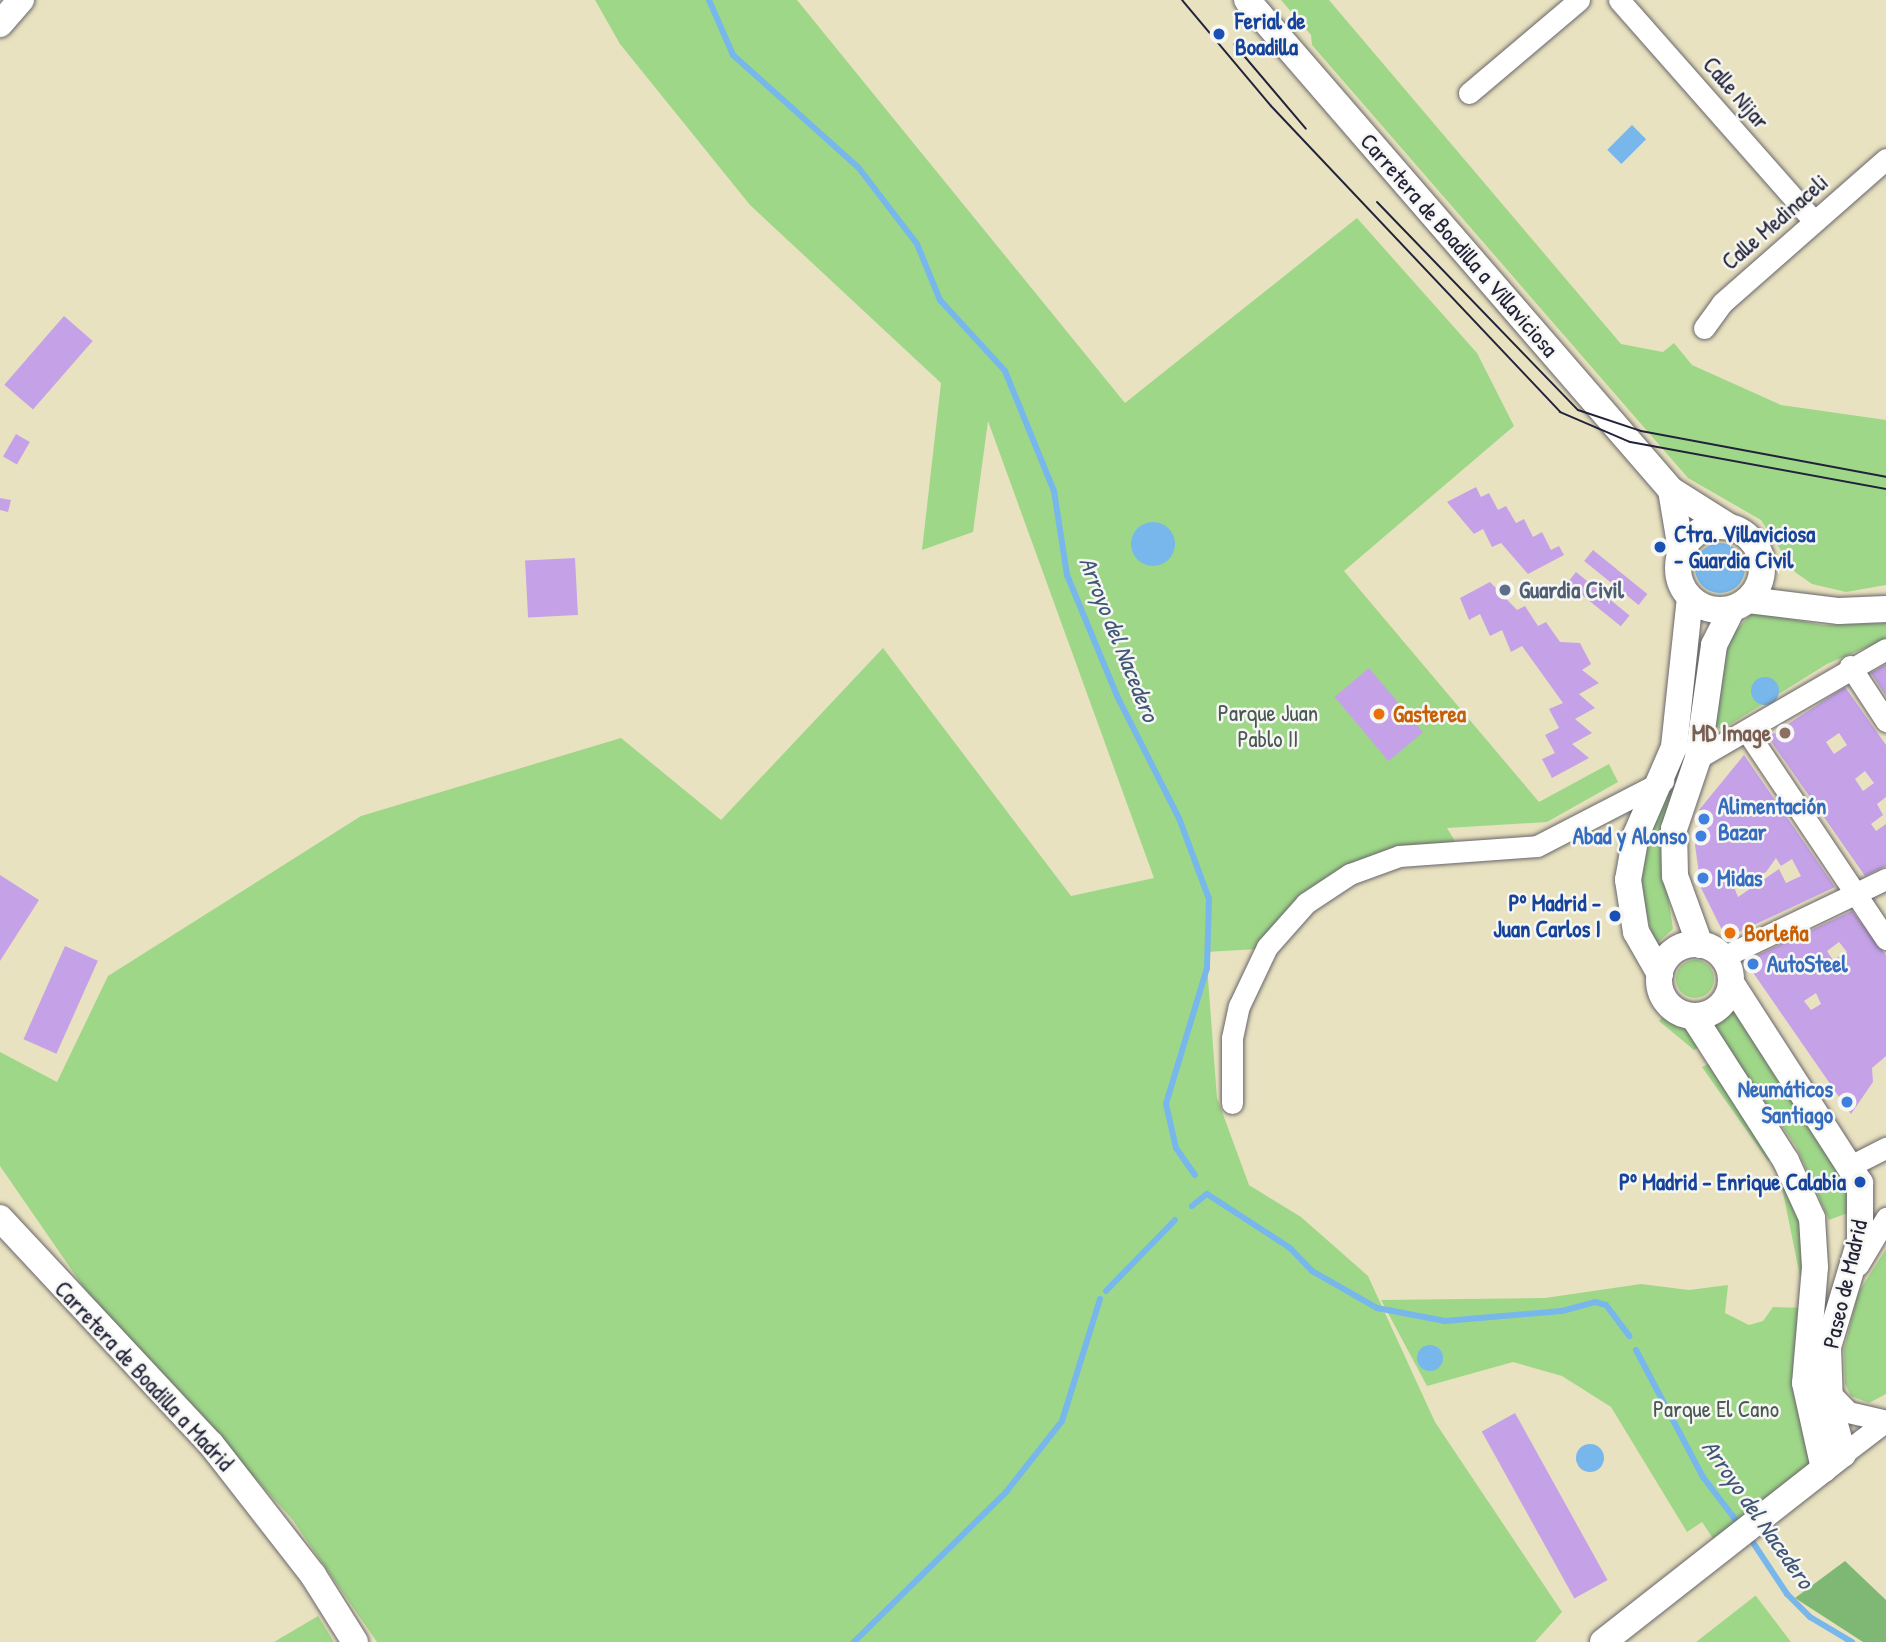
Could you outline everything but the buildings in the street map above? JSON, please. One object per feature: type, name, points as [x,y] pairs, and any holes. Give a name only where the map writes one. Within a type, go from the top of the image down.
[{"type":"street","points":[[0,24],[21,0]]},
{"type":"street","name":"Carretera de Boadilla a Villaviciosa","points":[[1247,0],[1671,490],[1728,526]]},
{"type":"street","points":[[1469,93],[1579,0]]},
{"type":"street","name":"Calle Nijar","points":[[1619,0],[1814,221]]},
{"type":"street","name":"Calle Medinaceli","points":[[1704,328],[1722,303],[1886,159]]},
{"type":"street","points":[[1671,490],[1681,550],[1677,575],[1690,598],[1702,607],[1740,605],[1877,608]]},
{"type":"street","points":[[1681,550],[1698,531],[1728,526],[1751,538],[1762,568],[1812,607]]},
{"type":"street","points":[[1690,598],[1682,706],[1663,781],[1636,835],[1628,880],[1631,914],[1660,974],[1665,999],[1693,1016],[1719,1008],[1731,983],[1723,957],[1700,945],[1681,904],[1672,855],[1674,830],[1698,758],[1714,645],[1762,568]]},
{"type":"street","points":[[1698,758],[1748,733],[1850,666],[1886,649]]},
{"type":"street","points":[[1850,666],[1886,721]]},
{"type":"street","points":[[1748,733],[1886,939]]},
{"type":"street","points":[[1232,1103],[1232,1038],[1240,1006],[1267,947],[1307,903],[1374,864],[1425,852],[1519,850],[1596,817],[1663,781]]},
{"type":"street","points":[[1596,817],[1619,820],[1636,835]]},
{"type":"street","points":[[1723,957],[1886,879]]},
{"type":"street","points":[[1660,974],[1674,952],[1700,945]]},
{"type":"street","name":"Paseo de Madrid","points":[[1731,983],[1852,1165],[1863,1224],[1828,1347],[1828,1391],[1834,1462]]},
{"type":"street","name":"Paseo de Madrid","points":[[1693,1016],[1786,1161],[1812,1218],[1815,1267],[1805,1383],[1834,1462]]},
{"type":"street","points":[[1852,1165],[1886,1148]]},
{"type":"street","name":"Carretera de Boadilla a Madrid","points":[[0,1218],[211,1444],[313,1575],[355,1642]]},
{"type":"street","points":[[1847,1281],[1886,1218]]},
{"type":"street","points":[[1828,1391],[1848,1412],[1886,1421]]},
{"type":"street","points":[[1603,1642],[1886,1421]]},
{"type":"green space","name":"Parque Juan Pablo II","points":[[595,0],[797,0],[1125,403],[1357,218],[1477,353],[1514,426],[1344,571],[1539,802],[1609,764],[1618,782],[1547,822],[1447,828],[1455,841],[1367,858],[1258,949],[1206,952],[1217,1098],[1249,1185],[1301,1217],[1368,1276],[1435,1422],[1562,1612],[1535,1642],[377,1642],[292,1519],[89,1295],[0,1166],[0,1052],[57,1082],[108,976],[361,816],[621,738],[721,820],[883,648],[1071,896],[1154,878],[988,421],[973,532],[922,550],[941,383],[750,205],[620,44]]},
{"type":"green space","points":[[1281,0],[1329,0],[1621,344],[1663,352],[1674,343],[1692,365],[1781,405],[1886,420],[1886,585],[1846,592],[1812,584],[1795,572],[1761,520],[1688,478],[1312,45],[1311,35]]},
{"type":"green space","points":[[1753,612],[1823,625],[1886,623],[1886,639],[1827,664],[1721,730],[1715,725],[1724,656],[1730,637]]},
{"type":"green space","points":[[1674,782],[1662,857],[1673,929],[1655,945],[1639,886],[1644,843]]},
{"type":"green space","points":[[1695,960],[1709,965],[1714,979],[1709,993],[1695,998],[1681,993],[1676,979],[1681,965]]},
{"type":"green space","points":[[1735,1008],[1852,1189],[1853,1211],[1829,1220],[1796,1146],[1713,1028]]},
{"type":"green space","points":[[1666,1013],[1682,1021],[1703,1045],[1694,1050],[1659,1021]]},
{"type":"green space","points":[[1715,1061],[1777,1156],[1768,1161],[1702,1067]]},
{"type":"green space","points":[[1780,1178],[1798,1196],[1809,1271],[1800,1276]]},
{"type":"green space","points":[[1886,1249],[1886,1394],[1869,1403],[1851,1396],[1845,1384],[1844,1349],[1858,1293]]},
{"type":"green space","name":"Parque El Cano","points":[[1641,1284],[1689,1290],[1728,1285],[1725,1313],[1749,1325],[1763,1321],[1773,1307],[1809,1308],[1820,1467],[1718,1546],[1702,1522],[1687,1532],[1611,1407],[1562,1376],[1513,1362],[1427,1386],[1381,1300],[1545,1298]]},
{"type":"green space","points":[[1845,1561],[1886,1600],[1886,1642],[1863,1642],[1795,1598]]},
{"type":"green space","points":[[1755,1596],[1791,1642],[1696,1642]]},
{"type":"green space","points":[[318,1616],[334,1642],[274,1642]]},
{"type":"water","points":[[1632,125],[1646,139],[1621,164],[1607,150]]},
{"type":"water","points":[[1153,522],[1169,528],[1175,544],[1169,560],[1153,566],[1137,560],[1131,544],[1137,528]]},
{"type":"water","points":[[1720,543],[1737,551],[1745,568],[1737,585],[1720,593],[1703,585],[1695,568],[1703,551]]},
{"type":"water","points":[[1765,677],[1775,681],[1779,691],[1775,701],[1765,705],[1755,701],[1751,691],[1755,681]]},
{"type":"water","points":[[1430,1345],[1439,1349],[1443,1358],[1439,1367],[1430,1371],[1421,1367],[1417,1358],[1421,1349]]},
{"type":"water","points":[[1590,1444],[1600,1448],[1604,1458],[1600,1468],[1590,1472],[1580,1468],[1576,1458],[1580,1448]]},
{"type":"waterway","name":"Arroyo del Nacedero","points":[[709,0],[733,55],[858,167],[917,244],[940,300],[1005,371],[1054,491],[1067,575],[1118,698],[1179,818],[1209,899],[1207,968],[1166,1104],[1176,1148],[1195,1175]]},
{"type":"waterway","name":"Arroyo del Nacedero","points":[[1192,1206],[1207,1194],[1290,1248],[1312,1271],[1377,1308],[1445,1321],[1562,1311],[1595,1302],[1606,1305],[1629,1336]]},
{"type":"waterway","points":[[1106,1291],[1175,1220]]},
{"type":"waterway","points":[[854,1642],[1006,1492],[1062,1421],[1100,1299]]},
{"type":"waterway","name":"Arroyo del Nacedero","points":[[1636,1350],[1703,1477],[1741,1527]]},
{"type":"waterway","name":"Arroyo del Nacedero","points":[[1748,1535],[1787,1594],[1810,1617],[1852,1642]]},
{"type":"tram line","points":[[1182,0],[1271,106],[1560,412],[1630,442],[1886,489]]},
{"type":"tram line","points":[[1234,44],[1306,129]]},
{"type":"tram line","points":[[1377,202],[1578,410],[1641,431],[1886,477]]},
{"type":"place","name":"Ferial de Boadilla","points":[[1219,34]]},
{"type":"place","name":"Ctra. Villaviciosa - Guardia Civil","points":[[1660,547]]},
{"type":"place","name":"Guardia Civil","points":[[1505,590]]},
{"type":"place","name":"Gasterea","points":[[1379,714]]},
{"type":"place","name":"MD Image","points":[[1785,733]]},
{"type":"place","name":"Alimentación Bazar","points":[[1704,819]]},
{"type":"place","name":"Abad y Alonso","points":[[1701,836]]},
{"type":"place","name":"Midas","points":[[1703,878]]},
{"type":"place","name":"Pº Madrid - Juan Carlos I","points":[[1615,916]]},
{"type":"place","name":"Borleña","points":[[1730,933]]},
{"type":"place","name":"AutoSteel","points":[[1753,964]]},
{"type":"place","name":"Neumáticos Santiago","points":[[1847,1102]]},
{"type":"place","name":"Pº Madrid - Enrique Calabia","points":[[1860,1182]]}]
